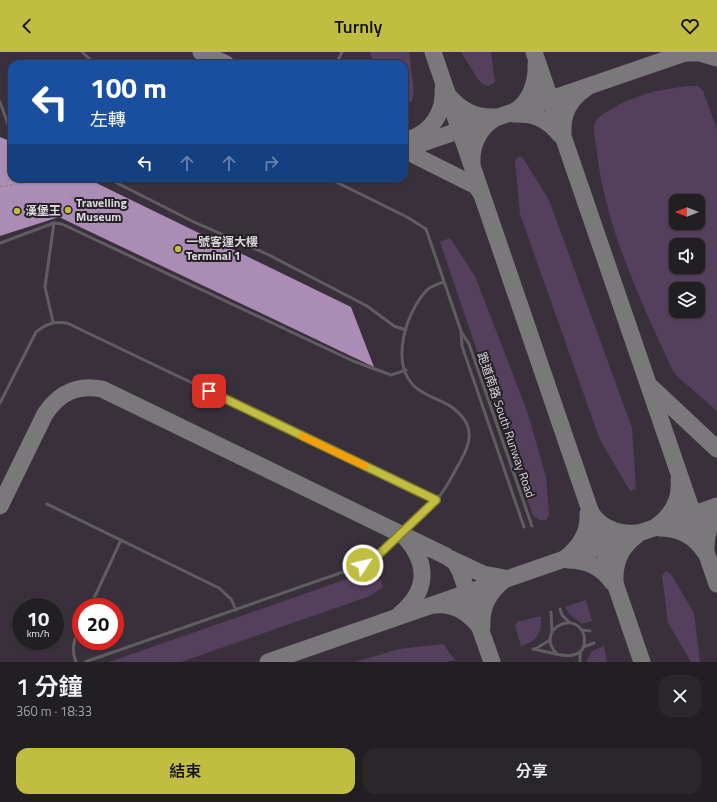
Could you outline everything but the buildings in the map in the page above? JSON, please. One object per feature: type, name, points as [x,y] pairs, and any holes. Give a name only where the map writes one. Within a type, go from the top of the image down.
[{"type":"lane","points":[[82,52],[91,60]]},
{"type":"lane","points":[[0,102],[8,124]]},
{"type":"lane","points":[[115,182],[194,222],[267,254],[367,306],[394,326],[406,330]]},
{"type":"lane","name":"跑道南路 South Runway Road","points":[[336,182],[407,217],[426,229],[430,235],[461,331],[469,344],[532,526]]},
{"type":"lane","points":[[0,243],[54,223],[62,224],[353,362],[390,375],[406,370]]},
{"type":"lane","points":[[53,322],[45,287],[54,223]]},
{"type":"lane","points":[[85,662],[363,565],[373,560],[444,492],[468,447],[469,430],[465,419],[459,413],[446,403],[416,387],[406,370],[402,351],[406,330],[414,310],[428,288],[444,282]]},
{"type":"lane","points":[[0,403],[33,337],[45,325],[53,322],[67,323],[436,500]]},
{"type":"lane","name":"跑道南路 South Runway Road","points":[[461,331],[462,346],[524,527]]},
{"type":"lane","points":[[46,504],[219,588],[232,599],[236,610]]},
{"type":"lane","points":[[94,598],[121,540]]},
{"type":"lane","points":[[550,640],[533,650],[572,657],[580,652],[583,647],[584,637],[582,630],[575,624],[565,620],[560,609]]},
{"type":"lane","points":[[551,612],[550,640],[551,646],[557,654]]},
{"type":"lane","points":[[551,634],[559,625],[570,623]]},
{"type":"lane","points":[[582,630],[590,631]]},
{"type":"lane","points":[[583,647],[594,643]]},
{"type":"lane","points":[[73,650],[72,654],[76,662]]},
{"type":"lane","points":[[580,652],[580,662]]},
{"type":"lane","points":[[562,656],[566,662]]},
{"type":"path","points":[[0,187],[23,183]]},
{"type":"path","points":[[71,197],[116,221]]},
{"type":"shaded area","points":[[0,52],[717,52],[717,662],[0,662]]},
{"type":"shaded area","points":[[370,52],[409,52],[414,91],[412,101],[408,104],[408,60],[373,60]]},
{"type":"shaded area","points":[[461,52],[491,52],[495,82],[488,86],[482,84]]},
{"type":"shaded area","points":[[698,86],[703,91],[717,129],[717,411],[673,371],[648,317],[625,261],[615,233],[600,174],[594,129],[596,121],[600,116],[620,104],[639,96],[679,87]]},
{"type":"shaded area","points":[[519,157],[523,158],[549,200],[632,428],[636,489],[630,491],[600,440],[520,214],[515,160]]},
{"type":"shaded area","points":[[450,238],[475,276],[527,411],[546,477],[549,515],[546,520],[540,520],[533,516],[440,242]]},
{"type":"shaded area","points":[[666,571],[671,574],[694,613],[700,662],[691,662],[668,623],[662,576]]},
{"type":"shaded area","points":[[367,572],[381,580],[383,587],[370,596],[181,662],[109,662]]},
{"type":"shaded area","points":[[586,600],[592,621],[582,624],[569,614],[565,607]]},
{"type":"shaded area","points":[[541,616],[541,627],[535,639],[521,646],[515,626],[517,622]]},
{"type":"shaded area","points":[[443,644],[455,660],[446,662],[355,662],[399,649]]},
{"type":"shaded area","points":[[604,646],[607,662],[586,662],[592,651]]},
{"type":"taxiway","points":[[201,52],[218,60]]},
{"type":"taxiway","points":[[433,52],[642,662]]},
{"type":"taxiway","points":[[534,52],[717,584]]},
{"type":"taxiway","points":[[408,146],[420,144],[685,53],[700,53],[717,58]]},
{"type":"taxiway","points":[[515,111],[521,107],[532,90],[536,64]]},
{"type":"taxiway","points":[[410,139],[425,131],[436,120],[442,105],[443,89]]},
{"type":"taxiway","points":[[563,133],[564,120],[568,108],[575,98],[585,89]]},
{"type":"taxiway","points":[[448,95],[468,112],[481,116],[495,117]]},
{"type":"taxiway","points":[[514,114],[540,118],[551,125],[560,135]]},
{"type":"taxiway","points":[[472,163],[473,150],[477,138],[484,127],[494,119]]},
{"type":"taxiway","points":[[408,152],[476,186],[481,193]]},
{"type":"taxiway","points":[[652,388],[717,449]]},
{"type":"taxiway","points":[[0,506],[45,414],[50,407],[63,396],[77,389],[102,389],[446,556],[455,562],[460,571],[492,662]]},
{"type":"taxiway","points":[[657,526],[671,512],[677,500],[679,494],[679,480]]},
{"type":"taxiway","points":[[268,662],[717,506]]},
{"type":"taxiway","points":[[590,511],[598,521],[610,529],[622,533],[636,533]]},
{"type":"taxiway","points":[[706,548],[708,530],[717,513]]},
{"type":"taxiway","points":[[566,558],[583,539],[587,527],[588,514]]},
{"type":"taxiway","points":[[659,528],[673,529],[685,534],[700,545],[704,551]]},
{"type":"taxiway","points":[[615,582],[617,562],[622,551],[636,536]]},
{"type":"taxiway","points":[[400,614],[416,596],[422,577],[418,557],[413,547],[405,537]]},
{"type":"taxiway","points":[[451,559],[483,574],[505,578]]},
{"type":"taxiway","points":[[568,560],[581,561],[593,565],[608,576],[612,582]]},
{"type":"taxiway","points":[[482,626],[483,613],[487,601],[490,595],[503,581]]},
{"type":"taxiway","points":[[435,605],[448,605],[454,607],[465,613],[479,626]]},
{"type":"slow traffic","points":[[302,436],[365,466]]},
{"type":"place","name":"Travelling Museum","points":[[68,210]]},
{"type":"place","name":"漢堡王","points":[[17,211]]},
{"type":"place","name":"一號客運大樓 Terminal 1","points":[[178,249]]},
{"type":"route","points":[[209,391],[436,500],[373,560],[363,565]]}]
